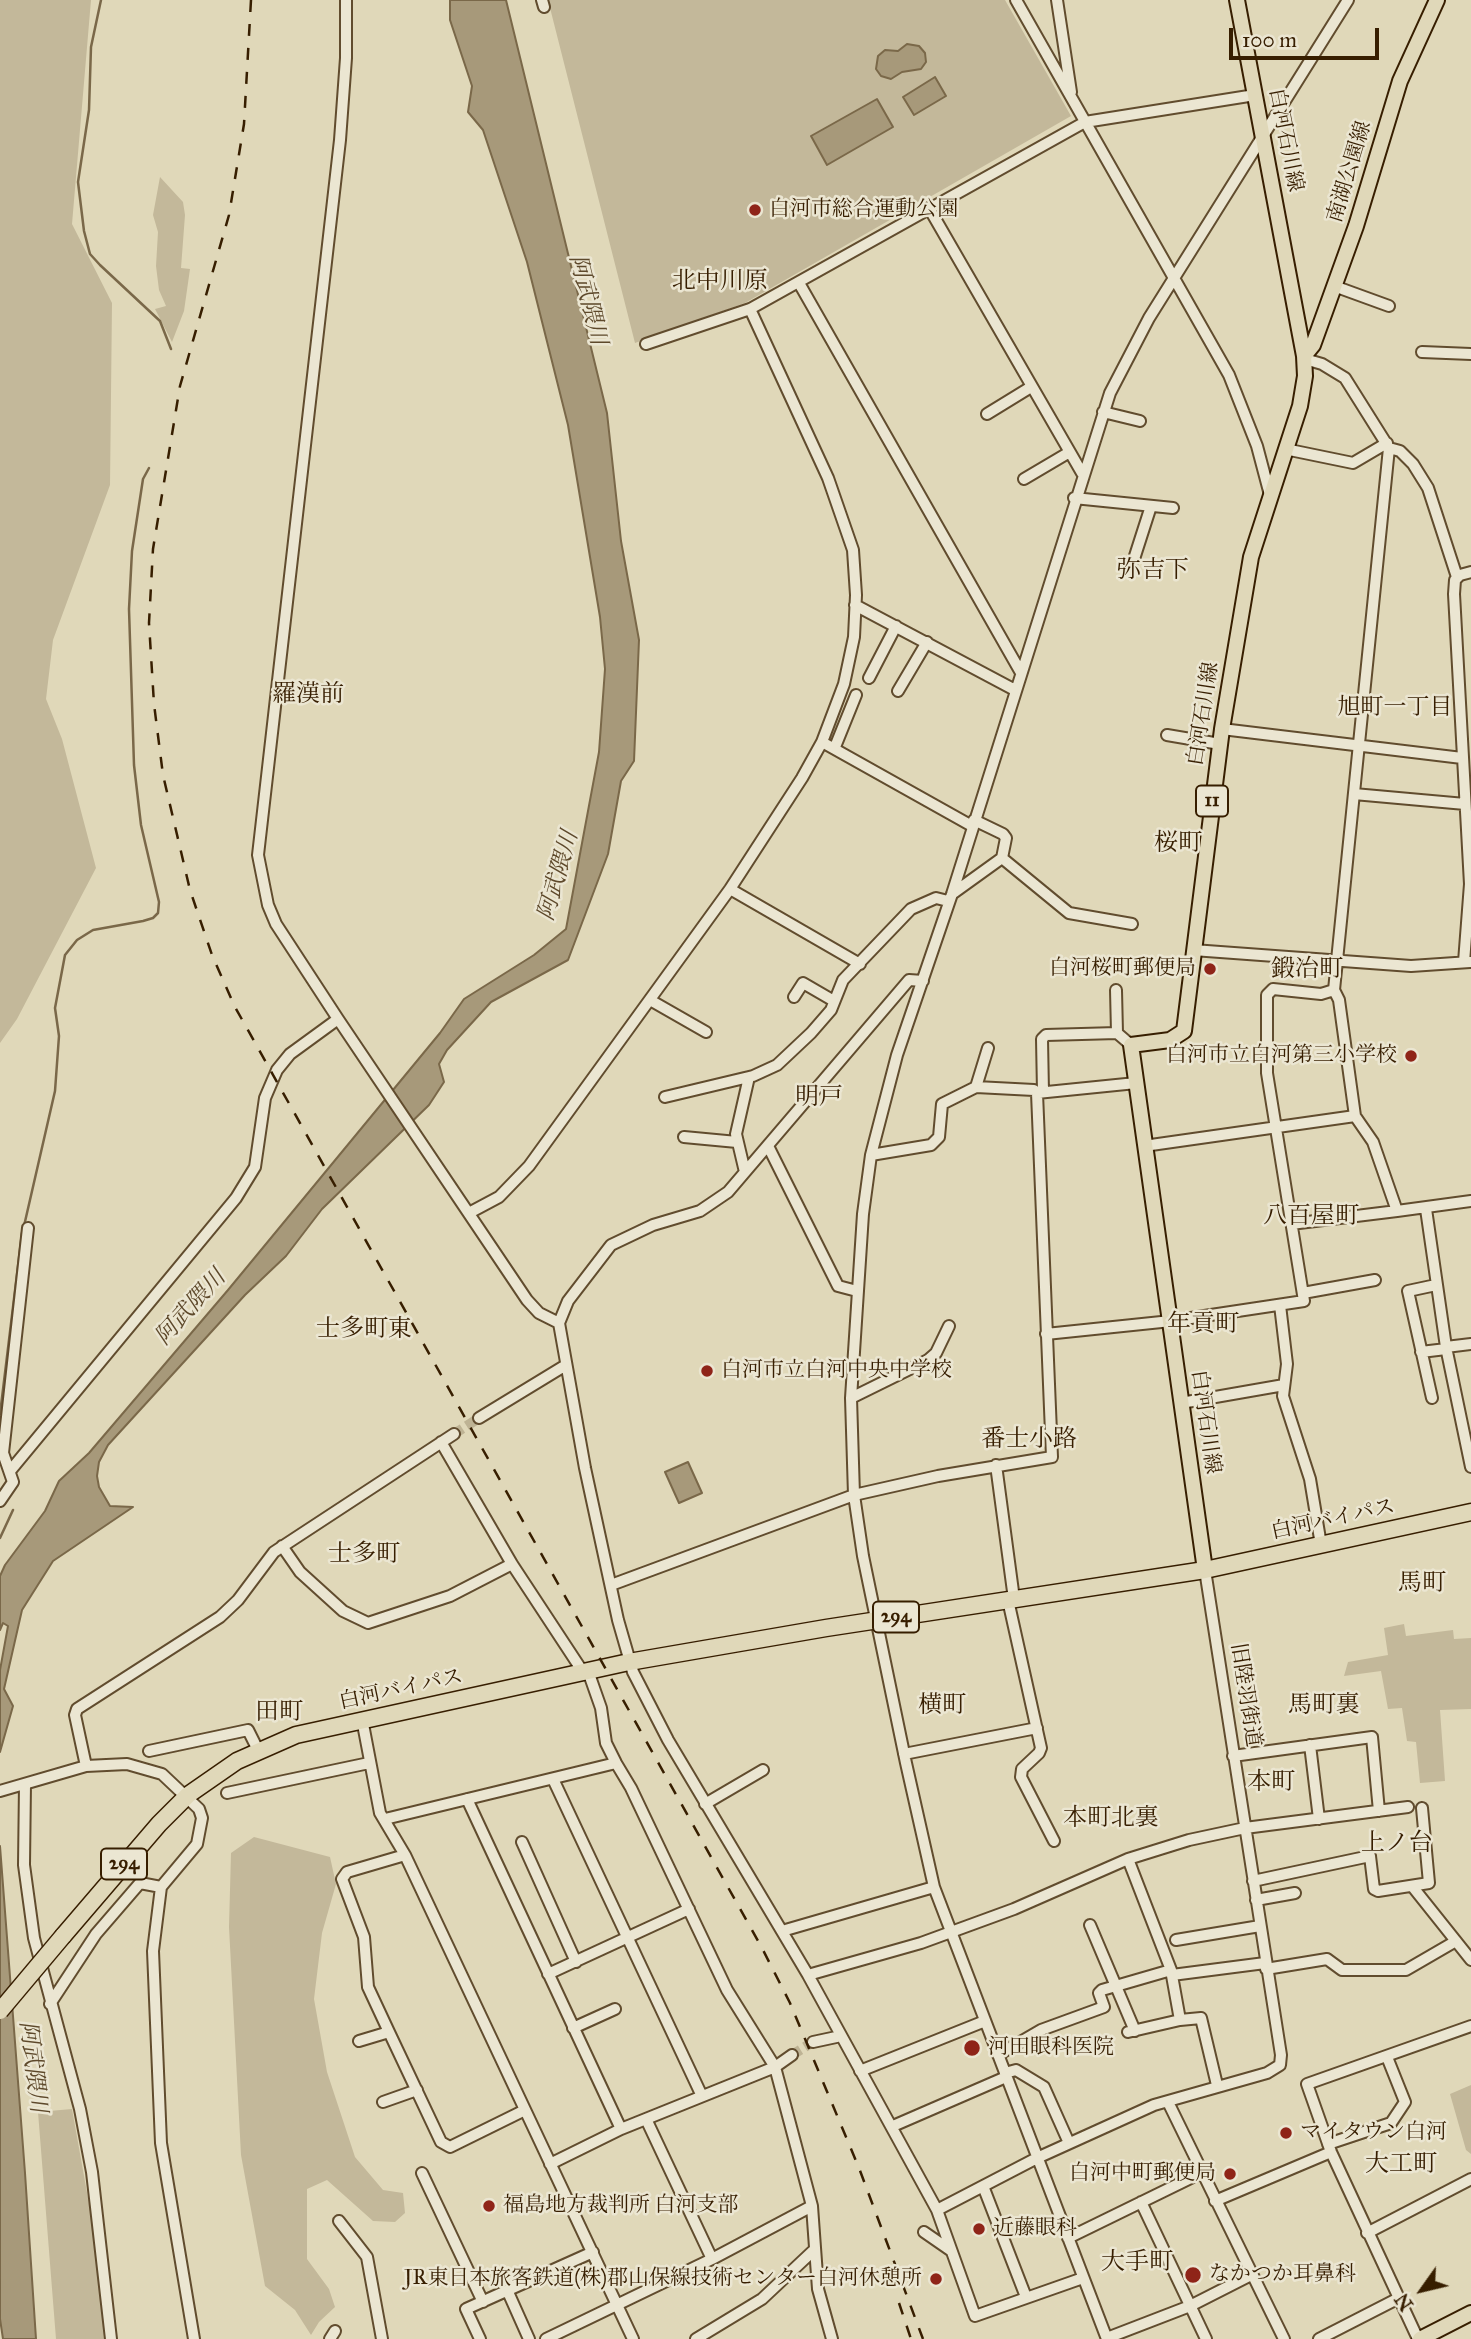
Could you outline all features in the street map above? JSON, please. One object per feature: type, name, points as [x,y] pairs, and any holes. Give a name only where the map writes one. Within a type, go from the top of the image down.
[{"type":"highway","name":"白河バイパス","points":[[1205,1570],[1471,1512]]},
{"type":"highway","name":"294","points":[[585,1672],[629,1662],[877,1620],[1205,1570]]},
{"type":"highway","name":"白河バイパス","points":[[0,2011],[159,1824],[188,1795],[258,1750],[296,1735],[362,1719],[585,1672]]},
{"type":"main road","name":"白河石川線","points":[[1205,1570],[1131,1045],[1170,1040],[1184,1031],[1221,736],[1251,557],[1300,406],[1305,358],[1237,0]]},
{"type":"main road","name":"南湖公園線","points":[[1305,358],[1313,345],[1334,286],[1400,81],[1437,0]]},
{"type":"main road","points":[[1419,2339],[1470,2317]]},
{"type":"street","points":[[346,0],[346,58],[340,140],[258,855],[268,905],[276,924],[527,1300],[539,1313],[559,1323]]},
{"type":"street","points":[[1016,0],[1229,375],[1257,446],[1269,495]]},
{"type":"street","points":[[1057,0],[1072,98]]},
{"type":"street","points":[[1251,2275],[1190,2306],[1107,2339],[934,1887],[904,1754],[853,1495],[851,1398],[857,1291],[871,1155],[897,1055],[950,897],[1103,412],[1128,357],[1174,278],[1348,0]]},
{"type":"street","points":[[646,344],[750,309],[1085,122],[1255,95]]},
{"type":"street","points":[[929,208],[1068,453],[1082,473]]},
{"type":"street","points":[[799,283],[1020,671]]},
{"type":"street","points":[[1334,286],[1389,306]]},
{"type":"street","points":[[469,1213],[499,1198],[529,1167],[730,889],[796,789],[822,741],[844,684],[855,637],[853,550],[828,478],[750,309]]},
{"type":"street","points":[[1422,352],[1471,354]]},
{"type":"street","points":[[1193,950],[1337,962],[1411,965],[1467,962],[1470,882],[1454,594],[1457,577],[1428,488],[1413,464],[1400,451],[1388,446],[1345,378],[1322,364],[1305,358]]},
{"type":"street","points":[[987,414],[1031,387]]},
{"type":"street","points":[[1103,412],[1140,421]]},
{"type":"street","points":[[1285,449],[1353,463],[1388,446]]},
{"type":"street","points":[[1388,446],[1334,990],[1339,1000],[1355,1116],[1373,1142],[1396,1211]]},
{"type":"street","points":[[1024,479],[1068,453]]},
{"type":"street","points":[[1074,498],[1173,508]]},
{"type":"street","points":[[1134,559],[1151,506]]},
{"type":"street","points":[[1457,577],[1471,572]]},
{"type":"street","points":[[855,605],[1014,690]]},
{"type":"street","points":[[869,678],[896,626]]},
{"type":"street","points":[[898,691],[927,642]]},
{"type":"street","points":[[835,747],[856,695]]},
{"type":"street","points":[[849,713],[859,720]]},
{"type":"street","points":[[1167,735],[1359,744],[1462,758]]},
{"type":"street","points":[[664,1097],[749,1077],[790,1055],[811,1033],[834,1001],[843,980],[911,909],[936,898],[950,897],[1002,858],[1006,838],[1003,834],[973,823],[822,741]]},
{"type":"street","points":[[1354,794],[1465,804]]},
{"type":"street","points":[[1002,858],[1069,913],[1132,925]]},
{"type":"street","points":[[730,889],[860,964]]},
{"type":"street","points":[[923,981],[909,980],[728,1192],[700,1211],[653,1225],[611,1245],[568,1301],[559,1323],[611,1585],[629,1662],[645,1701],[808,1975],[893,2126],[937,2210],[975,2316],[1083,2278]]},
{"type":"street","points":[[794,998],[803,983],[834,1001]]},
{"type":"street","points":[[1046,1334],[1171,1321],[1304,1300],[1267,1073],[1267,995],[1273,989],[1321,994],[1334,990]]},
{"type":"street","points":[[1116,990],[1117,1033]]},
{"type":"street","points":[[650,1000],[706,1032]]},
{"type":"street","points":[[10,1471],[236,1198],[255,1167],[265,1098],[277,1070],[290,1054],[338,1019]]},
{"type":"street","points":[[611,1585],[853,1495],[1053,1454],[1046,1334],[1040,1093],[1042,1039],[1046,1035],[1117,1033],[1131,1045]]},
{"type":"street","points":[[976,1087],[989,1048]]},
{"type":"street","points":[[745,1172],[737,1142],[737,1123],[749,1077]]},
{"type":"street","points":[[871,1155],[931,1145],[939,1137],[942,1104],[976,1087],[1034,1090],[1040,1093],[1136,1083]]},
{"type":"street","points":[[1144,1146],[1355,1116]]},
{"type":"street","points":[[684,1137],[737,1142]]},
{"type":"street","points":[[768,1146],[838,1286],[857,1291]]},
{"type":"street","points":[[1291,1224],[1426,1209],[1471,1201]]},
{"type":"street","points":[[1426,1209],[1446,1348],[1471,1466]]},
{"type":"street","points":[[0,1501],[13,1482],[3,1453],[28,1228]]},
{"type":"street","points":[[1303,1293],[1375,1280]]},
{"type":"street","points":[[1432,1398],[1408,1291],[1436,1285]]},
{"type":"street","points":[[1280,1305],[1287,1364],[1283,1396],[1310,1479],[1321,1545]]},
{"type":"street","points":[[851,1398],[929,1360],[936,1353],[949,1326]]},
{"type":"street","points":[[1421,1352],[1471,1344]]},
{"type":"street","points":[[478,1418],[566,1365]]},
{"type":"street","points":[[1181,1404],[1284,1385]]},
{"type":"street","points":[[86,1766],[75,1715],[77,1709],[220,1617],[238,1600],[274,1552],[282,1546],[454,1434]]},
{"type":"street","points":[[441,1442],[512,1564],[585,1672],[601,1709],[606,1742],[616,1763],[631,1787],[727,1990],[775,2067],[812,2206],[813,2250],[818,2289],[832,2339]]},
{"type":"street","points":[[996,1465],[1011,1600],[1037,1728],[1039,1753],[1022,1769],[1021,1777],[1054,1841]]},
{"type":"street","points":[[282,1546],[300,1572],[343,1611],[368,1623],[450,1596],[512,1564]]},
{"type":"street","name":"旧陸羽街道","points":[[937,2210],[1037,2158],[1154,2105],[1267,2073],[1280,2066],[1282,2054],[1205,1570]]},
{"type":"street","points":[[362,1719],[378,1806],[405,1855],[634,2339]]},
{"type":"street","points":[[904,1754],[1037,1728]]},
{"type":"street","points":[[149,1751],[248,1730],[258,1750]]},
{"type":"street","points":[[1233,1756],[1372,1737],[1379,1811]]},
{"type":"street","points":[[1310,1745],[1319,1819]]},
{"type":"street","points":[[227,1793],[369,1763]]},
{"type":"street","points":[[385,1819],[616,1763]]},
{"type":"street","points":[[0,1791],[86,1766],[127,1764],[149,1768],[162,1774],[188,1795],[202,1818],[197,1844],[161,1888],[153,1951],[158,2027],[159,2119],[194,2339]]},
{"type":"street","points":[[705,1804],[763,1769]]},
{"type":"street","points":[[553,1779],[701,2094]]},
{"type":"street","points":[[23,1785],[24,1865],[34,1938],[50,2004],[68,2059],[92,2172],[111,2339]]},
{"type":"street","points":[[467,1799],[621,2129]]},
{"type":"street","points":[[808,1975],[881,1952],[921,1943],[1014,1909],[1128,1859],[1189,1840],[1245,1828],[1408,1807]]},
{"type":"street","points":[[1253,1881],[1370,1856],[1374,1888],[1378,1891],[1429,1883],[1422,1808]]},
{"type":"street","points":[[522,1842],[576,1962]]},
{"type":"street","points":[[405,1855],[347,1872],[342,1879],[364,1937],[368,1987],[389,2032],[441,2141],[450,2147],[525,2110]]},
{"type":"street","points":[[1128,1859],[1171,1973],[1180,2020]]},
{"type":"street","points":[[50,2004],[96,1934],[140,1883],[161,1888]]},
{"type":"street","points":[[1412,1886],[1471,1960]]},
{"type":"street","points":[[782,1931],[934,1887]]},
{"type":"street","points":[[1256,1900],[1295,1893]]},
{"type":"street","points":[[548,1974],[689,1909]]},
{"type":"street","points":[[1090,1925],[1116,1985],[1132,2032],[1180,2020],[1203,2021],[1217,2085]]},
{"type":"street","points":[[1176,1940],[1260,1926]]},
{"type":"street","points":[[998,2055],[1041,2030],[1104,2007],[1099,1993],[1116,1985],[1171,1973],[1327,1959],[1342,1970],[1406,1970],[1456,1941]]},
{"type":"street","points":[[573,2028],[615,2009]]},
{"type":"street","points":[[860,2071],[985,2021]]},
{"type":"street","points":[[1419,2339],[1367,2233],[1330,2148],[1307,2084],[1471,2026]]},
{"type":"street","points":[[359,2041],[389,2032]]},
{"type":"street","points":[[813,2042],[841,2036]]},
{"type":"street","points":[[550,2164],[701,2094],[775,2067],[792,2055]]},
{"type":"street","points":[[1215,2201],[1391,2123],[1405,2102],[1387,2057]]},
{"type":"street","points":[[893,2126],[1016,2070],[1044,2087],[1069,2143]]},
{"type":"street","points":[[383,2102],[417,2090]]},
{"type":"street","points":[[1168,2102],[1284,2339]]},
{"type":"street","points":[[646,2119],[712,2259]]},
{"type":"street","points":[[422,2173],[483,2302]]},
{"type":"street","points":[[1068,2238],[1201,2173]]},
{"type":"street","points":[[1367,2233],[1471,2179]]},
{"type":"street","points":[[983,2186],[1026,2297]]},
{"type":"street","points":[[1141,2202],[1206,2339]]},
{"type":"street","points":[[546,2339],[712,2259],[812,2206]]},
{"type":"street","points":[[339,2221],[366,2257],[382,2339]]},
{"type":"street","points":[[924,2232],[951,2251]]},
{"type":"street","points":[[696,2339],[762,2299],[813,2250]]},
{"type":"street","points":[[480,2339],[467,2309],[593,2252]]},
{"type":"street","points":[[508,2292],[528,2339]]},
{"type":"street","points":[[1319,2339],[1399,2298]]},
{"type":"shaded area","points":[[0,0],[91,0],[72,224],[112,303],[110,485],[53,640],[46,699],[62,739],[96,868],[17,1019],[0,1043]]},
{"type":"shaded area","points":[[450,0],[506,0],[607,413],[621,541],[639,640],[634,761],[621,781],[608,854],[568,960],[491,1002],[447,1050],[439,1064],[444,1082],[429,1105],[322,1209],[286,1256],[245,1295],[108,1445],[99,1462],[99,1487],[110,1506],[133,1507],[53,1561],[22,1610],[4,1689],[13,1706],[0,1752],[0,1670],[8,1626],[3,1623],[0,1630],[0,1576],[5,1565],[45,1511],[59,1481],[89,1453],[228,1290],[440,1033],[464,999],[534,955],[566,929],[599,752],[605,669],[600,617],[568,425],[527,262],[483,130],[468,112],[472,86],[450,20]]},
{"type":"shaded area","name":"白河市総合運動公園","points":[[548,0],[1005,0],[1071,116],[745,303],[635,343]]},
{"type":"shaded area","points":[[907,44],[919,46],[925,53],[926,62],[921,69],[902,72],[891,79],[881,76],[876,69],[878,56],[885,50],[898,51]]},
{"type":"shaded area","points":[[935,77],[946,96],[914,115],[903,97]]},
{"type":"shaded area","points":[[877,99],[893,127],[827,165],[811,136]]},
{"type":"shaded area","points":[[160,177],[183,202],[185,215],[181,268],[190,269],[184,311],[172,342],[155,309],[166,306],[159,290],[156,266],[158,232],[153,215]]},
{"type":"shaded area","points":[[688,1462],[702,1493],[679,1503],[665,1472]]},
{"type":"shaded area","points":[[1404,1624],[1406,1636],[1453,1630],[1454,1639],[1471,1638],[1471,1709],[1440,1710],[1445,1781],[1420,1783],[1416,1742],[1407,1741],[1402,1708],[1388,1709],[1381,1671],[1344,1676],[1348,1662],[1388,1655],[1384,1628]]},
{"type":"shaded area","points":[[254,1837],[330,1857],[336,1884],[322,1933],[314,1999],[327,2072],[355,2157],[383,2190],[403,2193],[405,2213],[395,2222],[373,2221],[327,2180],[307,2189],[307,2259],[329,2289],[335,2307],[319,2322],[311,2335],[295,2310],[265,2286],[241,2155],[229,1927],[231,1853]]},
{"type":"shaded area","points":[[0,1846],[36,2339],[3,2339],[0,2319]]},
{"type":"shaded area","points":[[1471,2085],[1471,2154],[1466,2150],[1450,2094]]},
{"type":"shaded area","points":[[72,2109],[98,2254],[107,2339],[56,2339],[38,2112]]},
{"type":"waterway","points":[[101,0],[91,47],[89,110],[78,182],[84,231],[90,254],[160,321],[171,349]]},
{"type":"waterway","points":[[24,1226],[55,1091],[59,1036],[55,1008],[65,955],[77,940],[93,930],[143,921],[158,913],[159,902],[141,825],[134,765],[129,609],[132,551],[143,479],[149,468]]},
{"type":"waterway","points":[[0,1414],[22,1233]]},
{"type":"waterway","points":[[0,1538],[13,1510]]},
{"type":"tunnel","points":[[454,1434],[479,1418]]},
{"type":"tunnel","points":[[792,2055],[813,2042]]},
{"type":"railway","points":[[251,0],[244,124],[229,215],[180,386],[153,549],[149,623],[154,704],[163,775],[190,890],[212,955],[235,1007],[762,1948],[790,2003],[859,2168],[923,2339]]},
{"type":"railway","points":[[899,2303],[911,2339]]},
{"type":"place","name":"白河市総合運動公園","points":[[755,210]]},
{"type":"place","name":"白河桜町郵便局","points":[[1210,969]]},
{"type":"place","name":"白河市立白河第三小学校","points":[[1411,1056]]},
{"type":"place","name":"白河市立白河中央中学校","points":[[707,1371]]},
{"type":"place","name":"河田眼科医院","points":[[972,2048]]},
{"type":"place","name":"マイタウン白河","points":[[1286,2133]]},
{"type":"place","name":"白河中町郵便局","points":[[1230,2174]]},
{"type":"place","name":"福島地方裁判所 白河支部","points":[[489,2206]]},
{"type":"place","name":"近藤眼科","points":[[979,2229]]},
{"type":"place","name":"なかつか耳鼻科","points":[[1193,2275]]},
{"type":"place","name":"JR東日本旅客鉄道(株)郡山保線技術センター白河休憩所","points":[[936,2279]]},
{"type":"district","name":"北中川原","points":[[720,282]]},
{"type":"district","name":"弥吉下","points":[[1153,571]]},
{"type":"district","name":"羅漢前","points":[[308,695]]},
{"type":"district","name":"旭町一丁目","points":[[1395,708]]},
{"type":"district","name":"桜町","points":[[1178,844]]},
{"type":"district","name":"鍛冶町","points":[[1307,970]]},
{"type":"district","name":"明戸","points":[[819,1098]]},
{"type":"district","name":"八百屋町","points":[[1311,1217]]},
{"type":"district","name":"年貢町","points":[[1203,1325]]},
{"type":"district","name":"士多町東","points":[[364,1330]]},
{"type":"district","name":"番士小路","points":[[1029,1440]]},
{"type":"district","name":"士多町","points":[[364,1555]]},
{"type":"district","name":"馬町","points":[[1422,1584]]},
{"type":"district","name":"横町","points":[[942,1706]]},
{"type":"district","name":"馬町裏","points":[[1324,1706]]},
{"type":"district","name":"田町","points":[[279,1713]]},
{"type":"district","name":"本町","points":[[1271,1783]]},
{"type":"district","name":"本町北裏","points":[[1111,1819]]},
{"type":"district","name":"上ノ台","points":[[1397,1844]]},
{"type":"district","name":"大工町","points":[[1401,2165]]},
{"type":"district","name":"大手町","points":[[1137,2263]]},
{"type":"water label","name":"阿武隈川","points":[[587,300]]},
{"type":"water label","name":"阿武隈川","points":[[559,876]]},
{"type":"water label","name":"阿武隈川","points":[[191,1308]]},
{"type":"water label","name":"阿武隈川","points":[[32,2067]]}]
